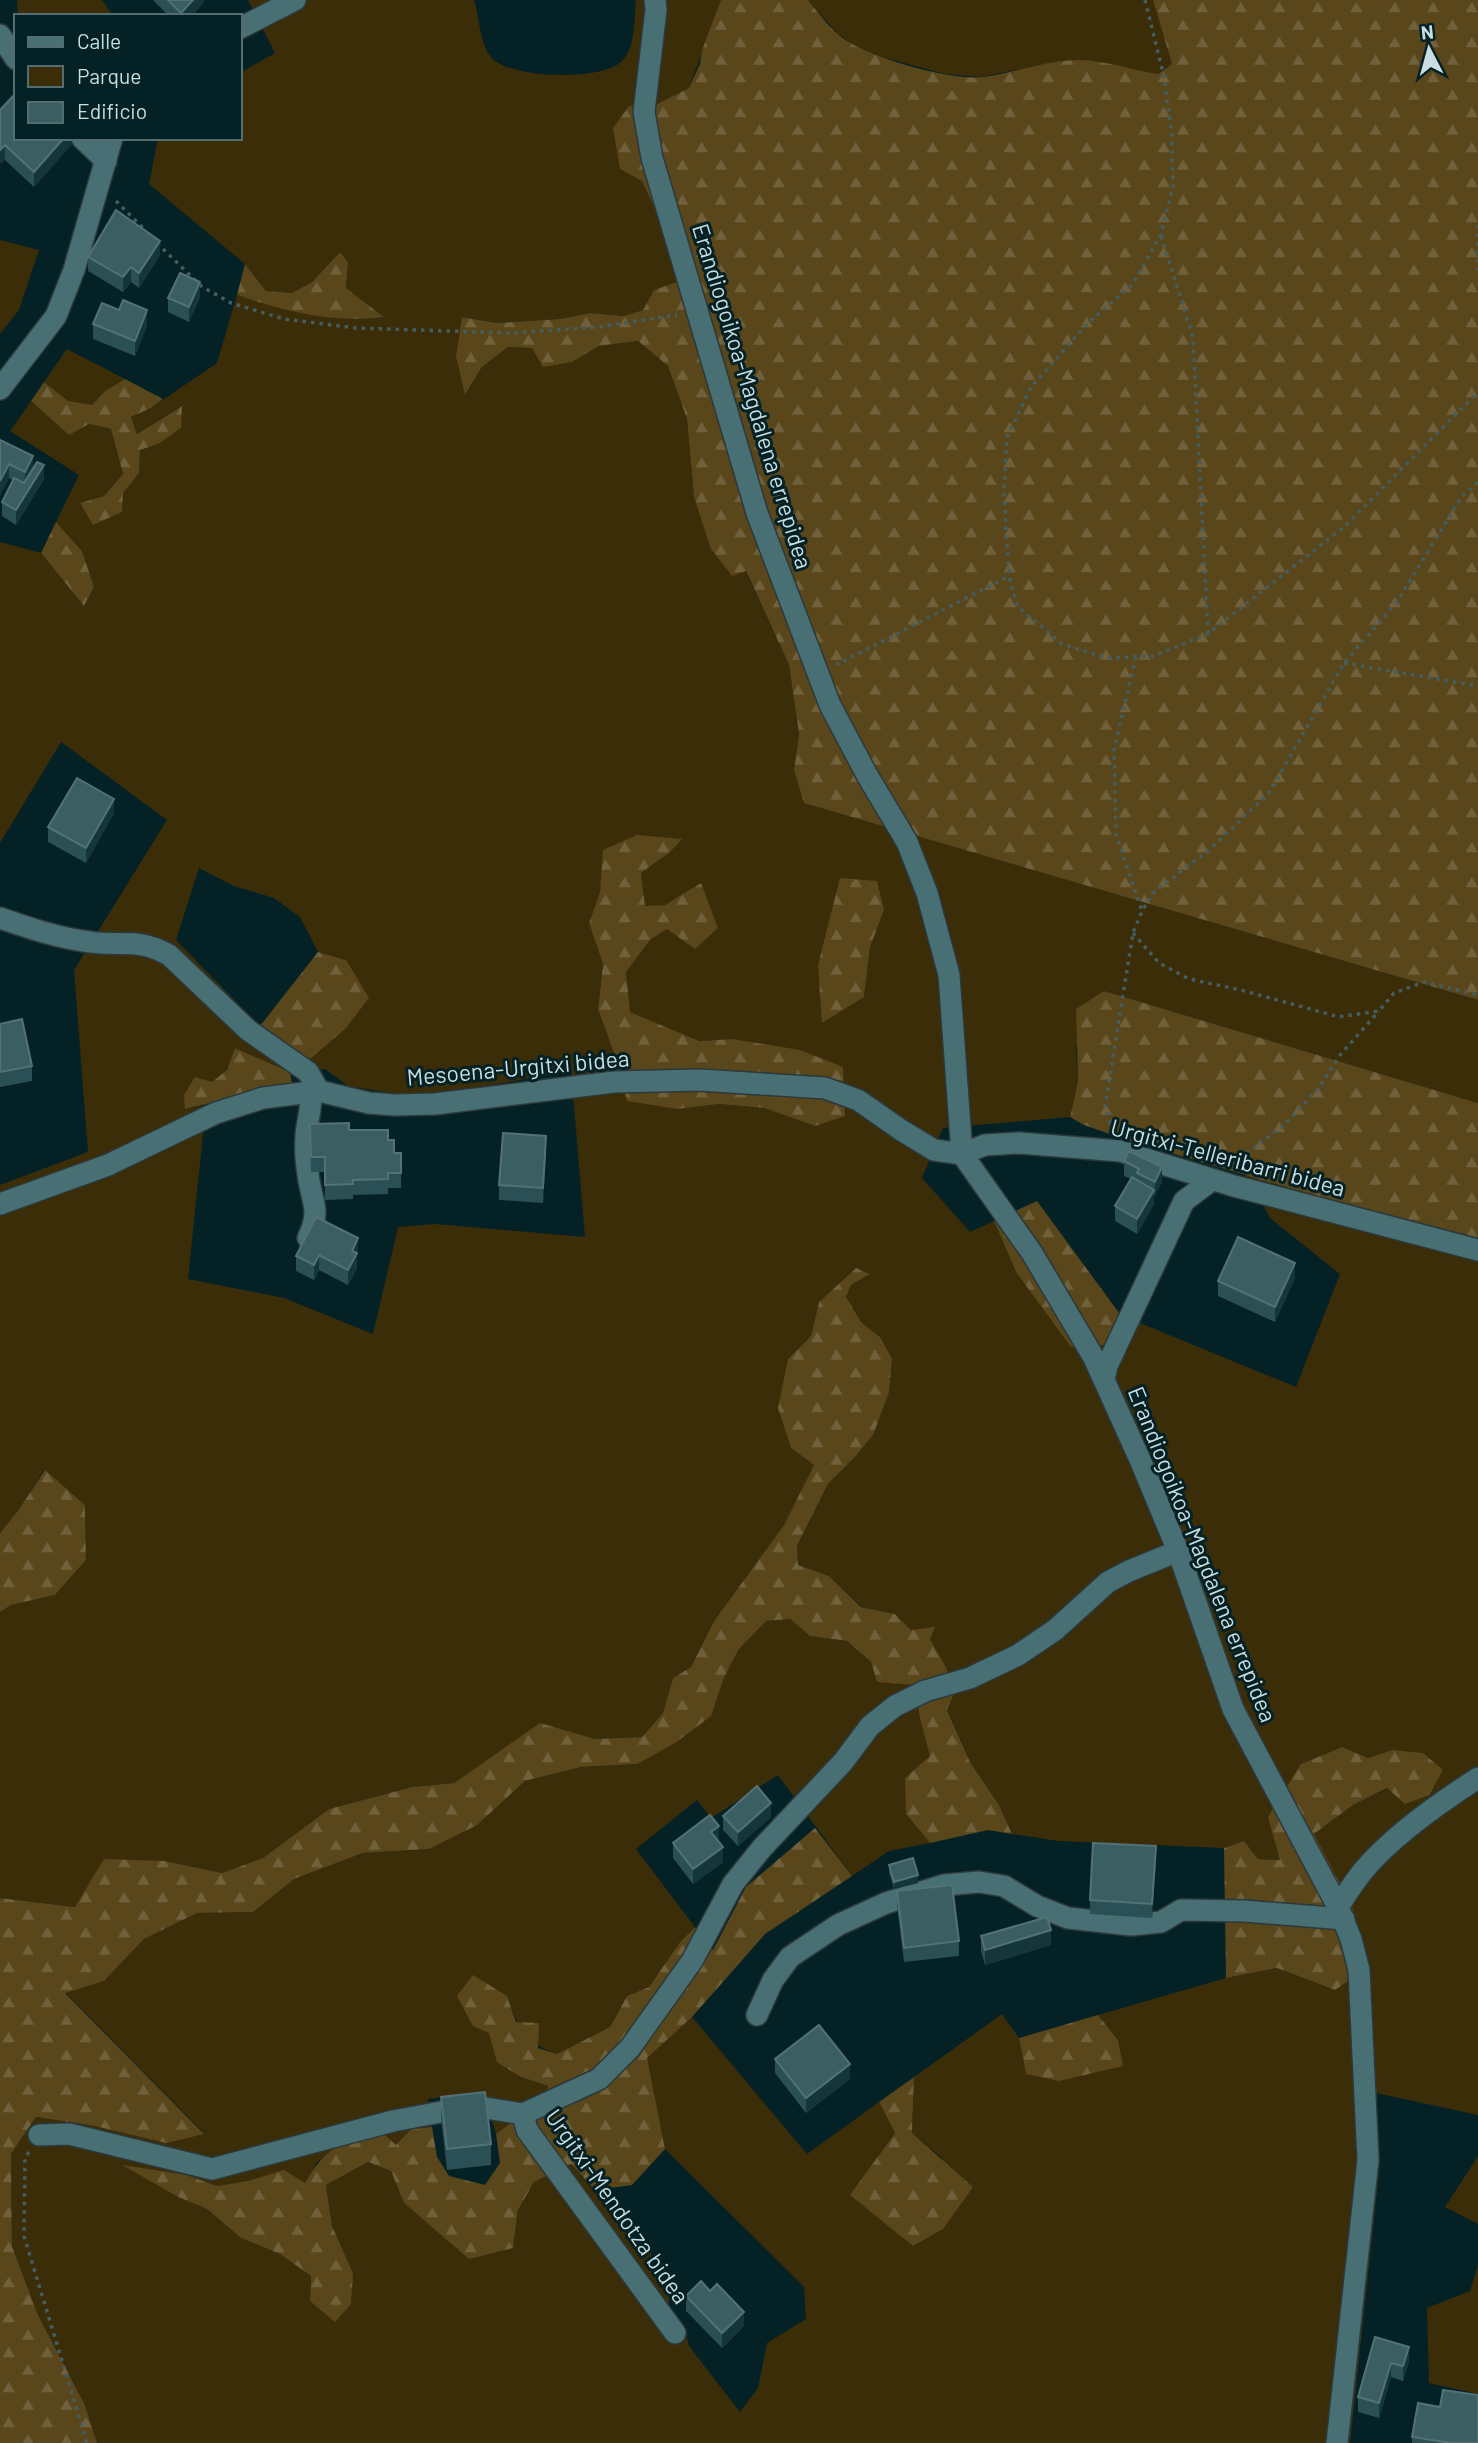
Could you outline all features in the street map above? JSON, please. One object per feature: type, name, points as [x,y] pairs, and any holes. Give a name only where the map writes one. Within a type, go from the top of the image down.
[{"type":"street","points":[[242,27],[295,0]]},
{"type":"street","name":"Erandiogoikoa-Magdalena errepidea","points":[[655,0],[644,112],[652,158],[757,513],[830,705],[907,842],[927,892],[949,975],[962,1154],[1032,1253],[1094,1358],[1178,1551],[1233,1709],[1341,1913],[1359,1970],[1368,2160],[1337,2443]]},
{"type":"street","points":[[0,35],[14,56]]},
{"type":"street","points":[[84,140],[106,161]]},
{"type":"street","points":[[0,390],[56,316],[74,270],[111,140]]},
{"type":"street","points":[[0,918],[69,939],[94,943],[137,942],[156,947],[169,955],[248,1030],[308,1072],[315,1092],[306,1135],[308,1176],[316,1212],[308,1238]]},
{"type":"street","name":"Mesoena-Urgitxi bidea","points":[[0,1204],[108,1165],[216,1113],[263,1098],[315,1092],[369,1103],[395,1105],[435,1104],[614,1082],[699,1080],[825,1088],[858,1100],[934,1150],[962,1154]]},
{"type":"street","name":"Urgitxi-Telleribarri bidea","points":[[962,1154],[985,1145],[1019,1143],[1119,1150],[1212,1180],[1478,1250]]},
{"type":"street","points":[[1104,1380],[1107,1366],[1184,1201],[1212,1180]]},
{"type":"street","name":"Urgitxi-Mendotza bidea","points":[[675,2333],[527,2130],[523,2114],[599,2079],[630,2048],[692,1961],[733,1884],[843,1762],[870,1726],[895,1706],[925,1691],[970,1678],[1018,1655],[1055,1630],[1108,1582],[1178,1551]]},
{"type":"street","points":[[757,2015],[773,1980],[790,1957],[838,1925],[886,1903],[944,1885],[979,1882],[1004,1886],[1037,1906],[1068,1918],[1131,1925],[1161,1922],[1181,1910],[1341,1913],[1363,1871],[1440,1802],[1478,1778]]},
{"type":"street","points":[[39,2135],[69,2134],[212,2169],[393,2122],[473,2106],[523,2114]]},
{"type":"path","points":[[1145,0],[1164,78],[1172,135],[1173,187],[1161,234],[1133,284],[1088,323],[1031,387],[1007,437],[1004,491],[1009,576],[1017,606],[1062,643],[1107,658],[1153,656],[1208,634],[1345,526],[1478,392]]},
{"type":"path","points":[[100,184],[201,286],[231,303],[284,319],[356,328],[512,332],[597,327],[697,312]]},
{"type":"path","points":[[1478,225],[1478,276]]},
{"type":"path","points":[[1161,234],[1193,337],[1208,634]]},
{"type":"path","points":[[1119,1150],[1105,1106],[1133,933],[1142,911],[1153,894],[1209,850],[1269,793],[1344,663],[1397,602],[1462,496],[1478,482]]},
{"type":"path","points":[[818,674],[1009,576]]},
{"type":"path","points":[[1136,657],[1114,749],[1116,834],[1142,911]]},
{"type":"path","points":[[1344,663],[1478,686]]},
{"type":"path","points":[[1133,933],[1159,963],[1189,979],[1241,990],[1339,1017],[1379,1011]]},
{"type":"path","points":[[1212,1180],[1286,1123],[1319,1088],[1340,1055],[1394,993],[1424,982],[1478,995]]},
{"type":"path","points":[[39,2135],[25,2158],[24,2236],[87,2443]]},
{"type":"green space","points":[[17,0],[102,0],[112,14],[18,14]]},
{"type":"green space","points":[[248,0],[474,0],[482,37],[491,57],[516,70],[575,75],[610,68],[626,56],[632,41],[636,0],[721,0],[689,88],[657,104],[630,106],[620,169],[642,180],[659,217],[678,282],[654,290],[643,310],[624,316],[590,313],[560,319],[497,323],[463,317],[466,394],[482,367],[508,347],[532,348],[572,362],[599,346],[638,341],[668,366],[687,419],[694,497],[745,570],[789,665],[799,734],[794,770],[805,803],[1478,1000],[1478,1103],[1104,991],[1076,1047],[1078,1081],[1070,1117],[943,1128],[922,1178],[970,1232],[994,1221],[1016,1272],[1296,1387],[1340,1274],[1271,1219],[1245,1175],[1478,1244],[1478,2115],[1376,2093],[1380,2163],[1350,2443],[97,2443],[85,2405],[38,2315],[12,2246],[11,2154],[36,2117],[95,2126],[204,2133],[65,1992],[104,1981],[144,1939],[197,1913],[252,1912],[294,1879],[363,1853],[429,1849],[525,1781],[581,1767],[637,1764],[723,1680],[738,1650],[765,1621],[790,1619],[810,1636],[847,1641],[871,1662],[915,1685],[920,1719],[931,1756],[906,1814],[930,1843],[889,1851],[852,1876],[778,1775],[711,1818],[697,1800],[636,1849],[695,1927],[680,1942],[649,1987],[627,1996],[610,2027],[557,2054],[538,2045],[524,2033],[507,1996],[489,2033],[521,2077],[548,2086],[544,2116],[510,2123],[496,2134],[484,2092],[428,2099],[432,2127],[411,2129],[396,2146],[352,2139],[317,2162],[306,2183],[248,2181],[217,2186],[187,2175],[124,2166],[178,2197],[207,2209],[241,2238],[280,2254],[311,2276],[310,2301],[353,2273],[332,2226],[326,2185],[368,2162],[391,2171],[404,2203],[469,2258],[513,2248],[518,2210],[534,2182],[571,2164],[633,2236],[675,2277],[667,2310],[683,2323],[689,2346],[740,2412],[758,2388],[767,2343],[806,2319],[804,2287],[665,2149],[646,2058],[692,2017],[807,2154],[879,2102],[895,2133],[878,2156],[881,2219],[913,2246],[942,2158],[912,2133],[914,2077],[1002,2014],[1019,2038],[1026,2073],[1118,2040],[1098,2015],[1226,1978],[1277,1968],[1335,1990],[1353,1909],[1313,1835],[1353,1805],[1388,1788],[1392,1750],[1368,1758],[1342,1747],[1301,1764],[1289,1786],[1281,1860],[1258,1859],[1244,1841],[1224,1848],[1058,1841],[1012,1834],[999,1805],[970,1762],[947,1709],[946,1667],[930,1639],[911,1630],[895,1614],[862,1607],[829,1576],[798,1565],[797,1546],[828,1484],[873,1435],[880,1337],[861,1322],[845,1297],[851,1285],[869,1274],[856,1268],[819,1302],[811,1336],[788,1359],[791,1448],[814,1465],[784,1525],[714,1621],[691,1667],[673,1678],[663,1713],[642,1737],[595,1739],[540,1724],[454,1783],[412,1787],[329,1809],[263,1858],[222,1873],[165,1861],[75,1907],[0,1898],[0,1612],[11,1605],[55,1595],[86,1560],[85,1505],[44,1470],[0,1533],[0,1185],[88,1152],[74,970],[167,820],[61,742],[0,843],[0,542],[41,553],[84,606],[94,587],[82,551],[56,522],[79,475],[10,431],[31,401],[69,434],[89,424],[111,429],[123,474],[104,496],[80,503],[94,525],[139,473],[140,450],[158,444],[181,406],[137,434],[131,417],[151,408],[217,363],[237,295],[272,306],[329,317],[384,317],[346,288],[348,262],[340,252],[312,282],[292,293],[266,291],[245,264],[149,184],[158,140],[242,140],[242,72],[275,53]],"holes":[[[681,839],[669,853],[641,873],[645,907],[665,905],[701,884],[667,929],[650,940],[626,972],[629,1012],[699,1041],[732,1039],[815,1126],[764,1108],[719,1104],[678,1109],[614,1053],[598,1009],[603,964],[589,923],[600,892]],[[199,868],[234,886],[274,898],[300,917],[318,952],[346,960],[260,1026],[176,940]],[[884,910],[870,947],[864,996],[822,1022]],[[235,1048],[290,1072],[325,1069],[348,1086],[403,1095],[457,1091],[571,1071],[585,1237],[435,1224],[398,1227],[373,1334],[284,1298],[188,1279],[206,1105],[185,1109],[227,1070]]]},
{"type":"green space","points":[[721,0],[808,0],[834,31],[873,54],[932,72],[983,77],[1054,62],[1078,60],[1158,74],[1172,64],[1153,0],[1478,0],[1478,1000],[804,803],[794,770],[799,734],[789,665],[746,571],[732,576],[711,549],[694,497],[687,419],[668,366],[638,341],[599,346],[572,362],[543,367],[532,348],[508,347],[482,367],[465,395],[456,356],[462,317],[497,323],[560,319],[590,313],[624,316],[643,310],[654,290],[677,282],[659,217],[642,181],[620,169],[613,128],[629,106],[657,104],[689,88],[700,64],[702,50]]},
{"type":"green space","points":[[808,0],[1153,0],[1172,64],[1157,74],[1057,62],[980,77],[945,74],[878,56],[856,47],[838,34]]},
{"type":"green space","points":[[0,240],[39,250],[19,310],[0,334]]},
{"type":"green space","points":[[340,252],[348,262],[346,288],[384,317],[348,319],[310,315],[237,295],[245,264],[266,291],[292,293],[312,282]]},
{"type":"green space","points":[[67,349],[125,379],[105,391],[92,405],[68,402],[44,382]]},
{"type":"green space","points":[[125,379],[163,399],[131,417],[137,434],[182,406],[181,428],[158,444],[140,450],[139,473],[123,493],[122,512],[93,525],[80,503],[104,496],[123,474],[111,429],[89,424],[69,435],[31,401],[44,382],[68,401],[92,405],[105,391]]},
{"type":"green space","points":[[56,522],[82,551],[94,587],[84,606],[41,553]]},
{"type":"green space","points":[[637,835],[682,839],[669,853],[641,873],[645,906],[665,905],[701,883],[718,928],[695,949],[667,929],[650,940],[626,972],[630,1012],[699,1041],[732,1039],[800,1050],[843,1067],[845,1116],[815,1126],[764,1108],[719,1104],[678,1109],[627,1101],[598,1009],[603,964],[589,923],[600,892],[603,850]]},
{"type":"green space","points":[[840,878],[877,881],[884,910],[870,947],[864,997],[822,1023],[818,965]]},
{"type":"green space","points":[[318,952],[346,960],[369,998],[346,1028],[310,1059],[260,1026]]},
{"type":"green space","points":[[1104,991],[1478,1103],[1478,1244],[1127,1140],[1084,1125],[1070,1117],[1078,1081],[1076,1009]]},
{"type":"green space","points":[[235,1048],[290,1072],[292,1084],[185,1109],[184,1095],[195,1077],[212,1082],[227,1070]]},
{"type":"green space","points":[[1037,1201],[1122,1317],[1116,1344],[1071,1347],[1016,1272],[994,1221]]},
{"type":"green space","points":[[856,1268],[870,1274],[851,1285],[846,1297],[861,1322],[880,1337],[892,1359],[889,1392],[873,1435],[828,1484],[797,1546],[798,1565],[829,1576],[861,1607],[895,1614],[911,1630],[935,1627],[930,1639],[946,1667],[954,1693],[947,1710],[970,1762],[999,1805],[1012,1834],[988,1830],[930,1843],[906,1814],[905,1778],[930,1756],[920,1719],[915,1685],[877,1682],[871,1662],[847,1641],[810,1636],[790,1619],[766,1621],[738,1650],[723,1680],[711,1716],[675,1743],[637,1764],[581,1767],[525,1781],[477,1825],[429,1849],[363,1853],[294,1879],[253,1912],[197,1913],[144,1939],[104,1981],[65,1993],[204,2134],[166,2143],[95,2126],[36,2117],[11,2154],[12,2246],[38,2315],[85,2405],[97,2443],[0,2443],[0,1898],[75,1907],[104,1859],[165,1861],[222,1873],[263,1858],[329,1809],[412,1787],[454,1783],[540,1723],[595,1739],[642,1737],[663,1713],[673,1678],[691,1667],[714,1621],[784,1525],[814,1465],[791,1448],[778,1408],[788,1359],[811,1336],[819,1302]]},
{"type":"green space","points":[[45,1470],[85,1505],[86,1560],[55,1595],[11,1605],[0,1612],[0,1533]]},
{"type":"green space","points":[[1342,1747],[1368,1758],[1392,1750],[1423,1753],[1443,1770],[1429,1795],[1405,1804],[1387,1788],[1353,1805],[1314,1834],[1353,1909],[1369,1966],[1335,1990],[1277,1968],[1226,1978],[1224,1848],[1244,1841],[1258,1859],[1280,1860],[1268,1817],[1301,1764]]},
{"type":"green space","points":[[815,1828],[852,1876],[765,1934],[692,2017],[647,2058],[665,2149],[632,2185],[595,2190],[571,2164],[534,2182],[518,2210],[513,2248],[469,2259],[404,2203],[391,2171],[368,2162],[326,2185],[332,2226],[353,2273],[351,2304],[335,2322],[310,2301],[311,2276],[280,2254],[241,2238],[207,2209],[178,2197],[122,2165],[187,2175],[217,2186],[248,2181],[284,2170],[305,2183],[329,2153],[347,2142],[383,2133],[396,2145],[411,2129],[432,2127],[437,2157],[449,2176],[485,2185],[500,2163],[496,2134],[510,2123],[544,2116],[548,2086],[521,2077],[497,2062],[489,2033],[473,2026],[457,1996],[473,1975],[507,1996],[516,2022],[539,2023],[538,2048],[557,2054],[610,2027],[627,1996],[649,1987],[680,1942],[695,1927],[713,1950],[746,1887]]},
{"type":"green space","points":[[1098,2015],[1118,2040],[1123,2066],[1059,2081],[1026,2074],[1019,2038]]},
{"type":"green space","points":[[914,2077],[912,2133],[973,2187],[943,2229],[913,2246],[850,2195],[895,2133],[879,2102]]},
{"type":"green space","points":[[1478,2156],[1478,2224],[1445,2207]]},
{"type":"green space","points":[[1478,2265],[1478,2394],[1429,2383],[1427,2308],[1470,2291]]},
{"type":"building","points":[[168,0],[193,0],[181,13]]},
{"type":"building","points":[[14,95],[14,140],[62,140],[34,172],[5,145],[0,150],[0,110]]},
{"type":"building","points":[[116,210],[160,241],[139,273],[131,267],[123,277],[88,257]]},
{"type":"building","points":[[180,273],[200,282],[189,307],[168,298]]},
{"type":"building","points":[[123,300],[147,310],[135,341],[93,324],[102,303],[119,310]]},
{"type":"building","points":[[0,440],[33,456],[25,472],[9,464],[0,481]]},
{"type":"building","points":[[37,462],[44,465],[16,510],[2,502],[14,478],[24,483]]},
{"type":"building","points":[[77,778],[114,799],[86,848],[48,827]]},
{"type":"building","points":[[22,1019],[32,1066],[0,1072],[0,1024]]},
{"type":"building","points":[[349,1123],[349,1130],[388,1130],[388,1140],[394,1140],[394,1153],[401,1153],[401,1173],[388,1173],[388,1179],[353,1180],[353,1184],[325,1185],[325,1157],[311,1157],[310,1124]]},
{"type":"building","points":[[503,1133],[546,1136],[543,1188],[499,1185]]},
{"type":"building","points":[[1129,1151],[1162,1167],[1155,1182],[1137,1173],[1139,1169],[1124,1161]]},
{"type":"building","points":[[1132,1177],[1154,1190],[1137,1219],[1115,1206]]},
{"type":"building","points":[[316,1217],[358,1238],[352,1251],[357,1253],[348,1270],[319,1255],[314,1265],[296,1256]]},
{"type":"building","points":[[1238,1237],[1295,1263],[1275,1307],[1218,1281]]},
{"type":"building","points":[[757,1786],[771,1803],[738,1832],[723,1816]]},
{"type":"building","points":[[710,1815],[719,1826],[711,1832],[723,1847],[693,1869],[673,1843]]},
{"type":"building","points":[[1093,1843],[1156,1846],[1152,1904],[1090,1900]]},
{"type":"building","points":[[913,1858],[918,1875],[894,1882],[889,1865]]},
{"type":"building","points":[[952,1885],[959,1941],[904,1948],[897,1891]]},
{"type":"building","points":[[1047,1917],[1051,1930],[985,1950],[981,1936]]},
{"type":"building","points":[[819,2025],[850,2064],[806,2098],[775,2059]]},
{"type":"building","points":[[485,2092],[491,2144],[447,2149],[441,2097]]},
{"type":"building","points":[[701,2281],[710,2291],[717,2284],[744,2312],[722,2333],[686,2296]]},
{"type":"building","points":[[1375,2337],[1409,2347],[1403,2366],[1391,2363],[1379,2403],[1358,2397]]},
{"type":"building","points":[[1443,2390],[1478,2395],[1478,2443],[1451,2443],[1412,2437],[1418,2403],[1440,2407]]}]
